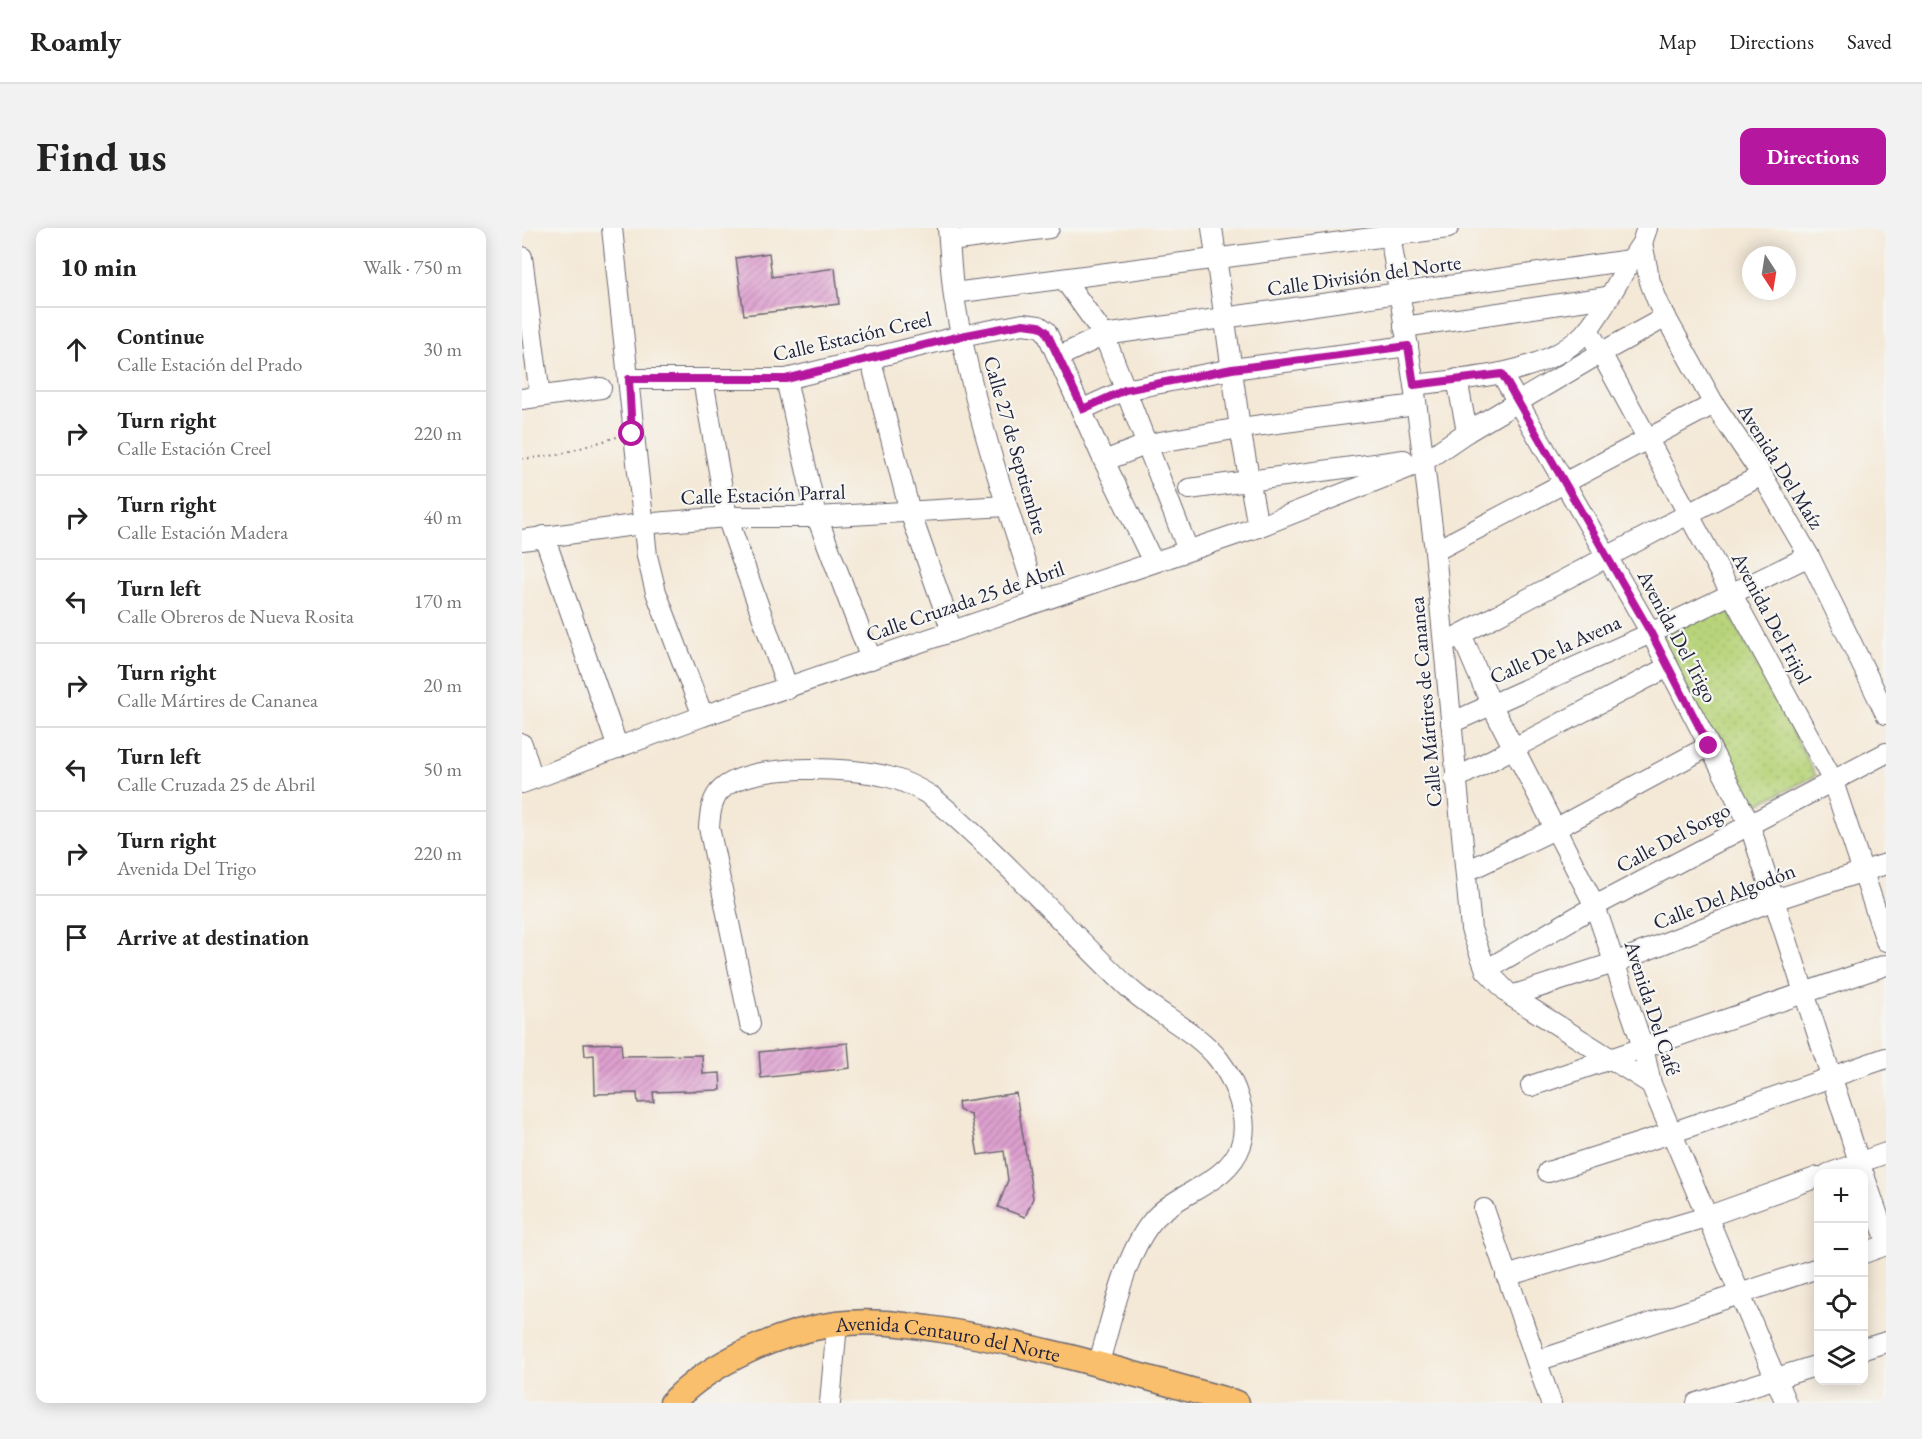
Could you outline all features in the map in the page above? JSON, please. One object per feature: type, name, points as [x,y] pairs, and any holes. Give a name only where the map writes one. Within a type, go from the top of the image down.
[{"type":"main road","name":"Avenida Centauro del Norte","points":[[672,1403],[710,1372],[742,1354],[778,1339],[837,1324],[894,1323],[987,1337],[1237,1403]]},
{"type":"street","points":[[612,228],[642,524],[656,592],[703,716]]},
{"type":"street","points":[[949,235],[1049,228]]},
{"type":"street","points":[[1212,228],[1240,428],[1258,527]]},
{"type":"street","points":[[954,293],[1217,261],[1390,232],[1448,228]]},
{"type":"street","name":"Calle Mártires de Cananea","points":[[1390,232],[1414,385],[1435,551],[1471,929],[1486,970],[1511,996],[1651,1084]]},
{"type":"street","name":"Calle 27 de Septiembre","points":[[949,235],[954,293],[961,336],[1006,506],[1038,602]]},
{"type":"street","points":[[1414,385],[1502,374],[1565,348],[1588,330],[1645,236]]},
{"type":"street","name":"Avenida Del Maíz","points":[[1645,236],[1650,282],[1666,318],[1714,404],[1762,475],[1809,556],[1886,714]]},
{"type":"street","points":[[522,257],[531,398],[601,388]]},
{"type":"street","name":"Calle División del Norte","points":[[1058,357],[1104,335],[1400,295],[1630,260]]},
{"type":"street","points":[[1064,279],[1104,335],[1188,550]]},
{"type":"street","points":[[1083,409],[1125,390],[1607,297]]},
{"type":"street","points":[[1189,489],[1422,460],[1599,354],[1666,318]]},
{"type":"street","name":"Calle Estación Creel","points":[[629,379],[786,379],[870,357],[1023,324],[1039,326],[1046,331],[1058,357]]},
{"type":"street","name":"Avenida Del Frijol","points":[[1588,330],[1832,779],[1886,941]]},
{"type":"street","points":[[870,357],[910,512],[952,631]]},
{"type":"street","points":[[1058,357],[1083,409],[1104,462],[1153,562]]},
{"type":"street","name":"Avenida Del Trigo","points":[[1502,374],[1651,633],[1749,823],[1862,1169]]},
{"type":"street","points":[[786,379],[817,517],[871,659]]},
{"type":"street","points":[[1457,379],[1467,432]]},
{"type":"street","points":[[703,380],[727,517],[788,688]]},
{"type":"street","points":[[1435,551],[1645,438],[1714,404]]},
{"type":"street","points":[[1104,462],[1148,444],[1240,428],[1416,405]]},
{"type":"street","name":"Calle Cruzada 25 de Abril","points":[[528,781],[703,716],[1258,527],[1422,460]]},
{"type":"street","points":[[1442,643],[1762,475]]},
{"type":"street","name":"Calle Estación Parral","points":[[522,540],[642,524],[727,517],[817,517],[1006,506]]},
{"type":"street","points":[[544,536],[618,748]]},
{"type":"street","name":"Calle De la Avena","points":[[1451,723],[1733,595],[1809,556]]},
{"type":"street","name":"Avenida Del Café","points":[[1461,634],[1491,704],[1595,906],[1643,1047],[1651,1084],[1786,1403]]},
{"type":"street","points":[[1455,779],[1668,667]]},
{"type":"street","points":[[522,744],[528,781]]},
{"type":"street","points":[[1467,872],[1555,829],[1709,746]]},
{"type":"street","name":"Calle Del Sorgo","points":[[1486,970],[1595,906],[1832,779],[1886,753]]},
{"type":"street","points":[[750,1024],[709,827],[711,807],[718,792],[729,783],[768,771],[817,768],[889,777],[911,784],[931,796],[1132,991],[1218,1059],[1232,1082],[1243,1116],[1241,1145],[1231,1162],[1217,1176],[1166,1208],[1143,1233],[1127,1272],[1098,1365]]},
{"type":"street","name":"Calle Del Algodón","points":[[1511,996],[1614,963],[1774,900],[1886,864]]},
{"type":"street","points":[[1531,1086],[1886,965]]},
{"type":"street","points":[[1548,1172],[1671,1133],[1886,1058]]},
{"type":"street","points":[[1863,1169],[1886,1153]]},
{"type":"street","points":[[1506,1276],[1706,1218],[1814,1178]]},
{"type":"street","name":"Avenida Del Trigo","points":[[1868,1187],[1886,1239]]},
{"type":"street","points":[[1484,1209],[1551,1403]]},
{"type":"street","points":[[1868,1251],[1886,1245]]},
{"type":"street","points":[[1537,1361],[1814,1269]]},
{"type":"street","points":[[830,1403],[837,1324]]},
{"type":"street","points":[[1868,1348],[1886,1342]]},
{"type":"street","points":[[1696,1403],[1814,1366]]},
{"type":"path","points":[[522,459],[557,455],[632,434]]},
{"type":"green space","points":[[1724,603],[1816,776],[1749,808],[1659,637]]},
{"type":"building","points":[[769,253],[772,277],[835,268],[839,304],[744,315],[736,258]]},
{"type":"building","points":[[621,1043],[622,1056],[702,1055],[703,1074],[720,1073],[721,1090],[653,1092],[654,1102],[638,1103],[637,1093],[595,1094],[594,1055],[585,1056],[584,1044]]},
{"type":"building","points":[[848,1043],[850,1068],[761,1078],[759,1052]]},
{"type":"building","points":[[1016,1093],[1033,1198],[1025,1217],[998,1207],[1008,1180],[1004,1151],[978,1155],[971,1115],[959,1110],[958,1102]]},
{"type":"route","points":[[632,434],[629,379],[786,379],[870,357],[1023,324],[1039,326],[1046,331],[1083,409],[1125,390],[1232,369],[1408,346],[1414,385],[1502,374],[1651,633],[1709,746]]}]
